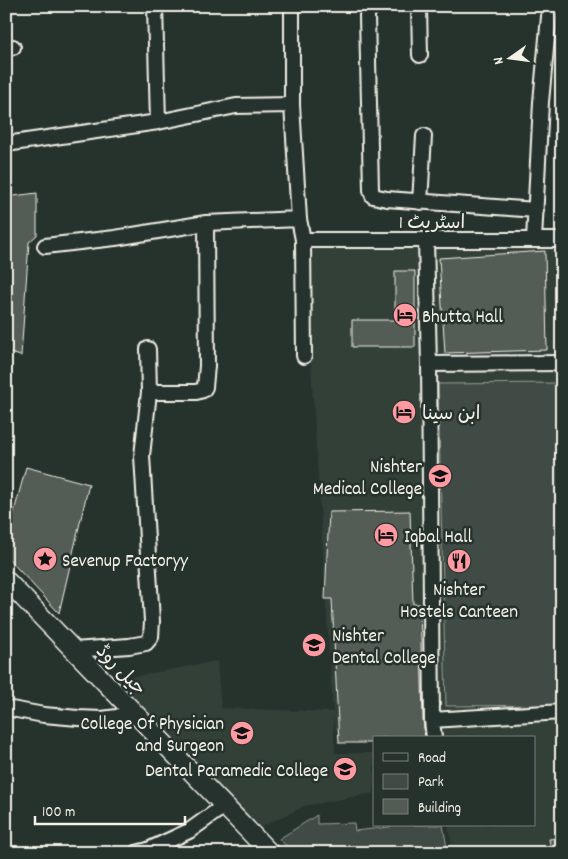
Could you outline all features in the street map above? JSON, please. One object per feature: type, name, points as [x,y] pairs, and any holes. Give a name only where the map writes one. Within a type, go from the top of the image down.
[{"type":"main road","name":"جیل روڈ","points":[[6,580],[270,853]]},
{"type":"street","points":[[155,6],[158,122]]},
{"type":"street","points":[[292,6],[292,104],[302,240],[304,356]]},
{"type":"street","points":[[374,6],[368,11],[367,16],[372,194],[376,198],[536,210]]},
{"type":"street","points":[[419,6],[420,54]]},
{"type":"street","points":[[534,240],[541,102],[550,6]]},
{"type":"street","points":[[6,144],[158,122],[236,106],[292,104]]},
{"type":"street","points":[[420,202],[424,136]]},
{"type":"street","points":[[45,246],[115,238],[206,223],[299,219]]},
{"type":"street","points":[[149,392],[196,392],[205,388],[207,366],[206,223]]},
{"type":"street","name":"اسٹریٹ 1","points":[[302,240],[562,240]]},
{"type":"street","points":[[426,240],[432,720],[434,736]]},
{"type":"street","points":[[74,650],[146,643],[151,636],[152,621],[142,456],[149,392],[148,349]]},
{"type":"street","points":[[429,364],[562,363]]},
{"type":"street","points":[[6,708],[44,716],[78,718],[110,718],[132,711]]},
{"type":"street","points":[[432,720],[562,712]]},
{"type":"street","points":[[136,853],[148,850],[189,831],[224,806]]},
{"type":"shaded area","name":"Nishter Medical College","points":[[562,235],[562,853],[453,853],[448,826],[536,826],[536,736],[373,736],[373,743],[339,743],[333,717],[335,753],[373,753],[373,793],[305,806],[246,834],[103,682],[217,661],[221,708],[333,712],[303,240]]},
{"type":"green space","points":[[562,383],[562,705],[446,706],[438,384]]},
{"type":"green space","points":[[317,815],[317,824],[354,823],[355,831],[390,826],[443,826],[448,853],[294,853],[279,839]]},
{"type":"building","points":[[37,193],[37,235],[29,242],[21,356],[6,352],[6,197]]},
{"type":"building","points":[[545,251],[547,350],[445,353],[439,258]]},
{"type":"building","points":[[395,271],[415,271],[415,347],[352,347],[352,320],[395,320]]},
{"type":"building","points":[[26,467],[89,484],[59,613],[6,556],[6,542]]},
{"type":"building","points":[[410,511],[413,604],[420,604],[425,736],[373,736],[373,743],[339,743],[332,599],[325,599],[329,512]]},
{"type":"building","points":[[558,838],[561,853],[552,853],[549,839]]},
{"type":"place","name":"Bhutta Hall","points":[[405,315]]},
{"type":"place","name":"ابن سینا","points":[[404,412]]},
{"type":"place","name":"Nishter Medical College","points":[[440,476]]},
{"type":"place","name":"Iqbal Hall","points":[[386,535]]},
{"type":"place","name":"Sevenup Factoryy","points":[[45,559]]},
{"type":"place","name":"Nishter Hostels Canteen","points":[[459,561]]},
{"type":"place","name":"Nishter Dental College","points":[[314,645]]},
{"type":"place","name":"College Of Physician and Surgeon","points":[[242,733]]},
{"type":"place","name":"Dental Paramedic College","points":[[345,769]]}]
